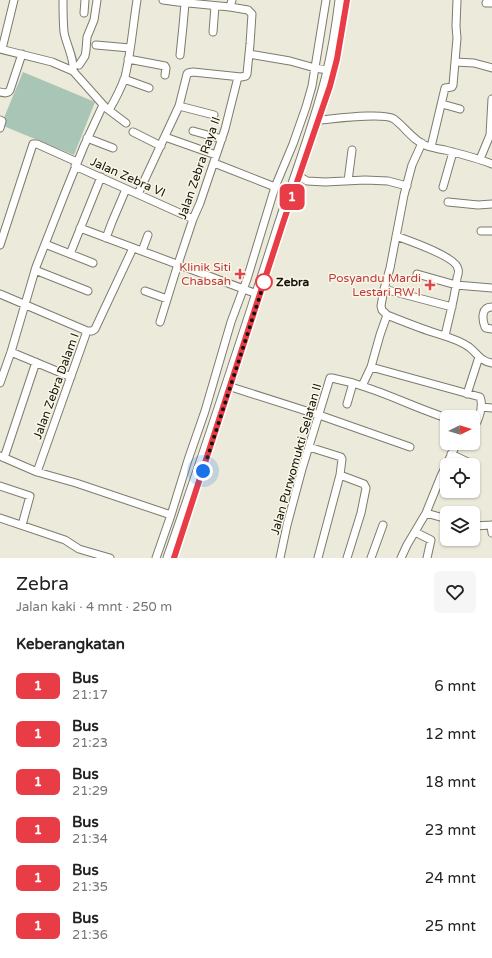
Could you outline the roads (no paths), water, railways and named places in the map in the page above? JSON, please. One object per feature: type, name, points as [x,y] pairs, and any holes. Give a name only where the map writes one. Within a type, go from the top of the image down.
[{"type":"main road","points":[[174,558],[231,387],[314,120],[328,70],[338,21],[340,0]]},
{"type":"main road","points":[[168,558],[257,294],[330,86],[337,59],[346,0]]},
{"type":"street","points":[[14,0],[1,49],[52,62],[73,72],[103,105],[126,123]]},
{"type":"street","points":[[63,0],[64,32],[73,63],[73,72]]},
{"type":"street","points":[[84,14],[85,0]]},
{"type":"street","points":[[79,65],[85,56],[87,37],[94,20],[97,0]]},
{"type":"street","points":[[109,110],[124,79],[137,0]]},
{"type":"street","points":[[138,194],[179,106],[187,74],[193,72],[241,77],[246,76],[247,74],[252,14],[248,10],[231,4],[214,6],[163,0]]},
{"type":"street","points":[[156,558],[205,411],[231,322],[247,279],[275,187],[293,144],[306,107],[312,86],[326,0]]},
{"type":"street","points":[[431,147],[445,88],[452,87],[453,85],[457,38],[457,0]]},
{"type":"street","points":[[180,55],[185,3]]},
{"type":"street","points":[[213,32],[214,6]]},
{"type":"street","points":[[96,45],[130,48]]},
{"type":"street","points":[[0,92],[9,92],[22,54]]},
{"type":"street","points":[[249,54],[290,61],[328,70]]},
{"type":"street","points":[[128,59],[165,66],[165,75]]},
{"type":"street","points":[[455,62],[474,63],[492,68]]},
{"type":"street","name":"Jalan Zebra Raya II","points":[[160,322],[193,219],[222,138],[238,77]]},
{"type":"street","points":[[124,79],[149,88]]},
{"type":"street","points":[[480,159],[491,135],[492,99]]},
{"type":"street","points":[[442,104],[460,110]]},
{"type":"street","points":[[0,383],[1,375],[11,352],[35,270],[76,164],[103,105]]},
{"type":"street","points":[[179,106],[214,115]]},
{"type":"street","points":[[318,120],[373,116],[392,118],[413,138],[426,146],[480,159],[492,164]]},
{"type":"street","points":[[193,130],[222,138]]},
{"type":"street","points":[[133,132],[161,146]]},
{"type":"street","points":[[165,137],[216,155]]},
{"type":"street","points":[[88,138],[113,148]]},
{"type":"street","points":[[422,143],[412,166],[404,196],[390,268],[384,289],[381,306],[382,310],[387,315],[430,332],[445,336],[468,347],[482,360],[490,363]]},
{"type":"street","name":"Jalan Zebra VI","points":[[0,245],[34,144],[37,144],[101,177],[193,219]]},
{"type":"street","points":[[348,181],[352,150]]},
{"type":"street","points":[[443,187],[453,152]]},
{"type":"street","points":[[214,163],[275,187]]},
{"type":"street","points":[[299,176],[307,181],[388,181],[407,186]]},
{"type":"street","points":[[70,254],[101,177]]},
{"type":"street","points":[[106,238],[126,188]]},
{"type":"street","points":[[448,202],[478,205],[492,204]]},
{"type":"street","points":[[80,228],[257,294]]},
{"type":"street","points":[[481,231],[492,231]]},
{"type":"street","points":[[142,251],[148,235]]},
{"type":"street","points":[[396,236],[448,258],[458,268],[452,307],[445,336]]},
{"type":"street","points":[[45,244],[93,263]]},
{"type":"street","name":"Jalan Zebra Dalam I","points":[[37,472],[88,331],[95,329],[133,248]]},
{"type":"street","points":[[35,270],[88,291]]},
{"type":"street","points":[[417,274],[456,285],[492,288]]},
{"type":"street","points":[[384,289],[452,307]]},
{"type":"street","points":[[145,291],[167,299]]},
{"type":"street","points":[[0,294],[88,331]]},
{"type":"street","points":[[492,307],[485,309],[483,319],[485,327],[492,329]]},
{"type":"street","points":[[362,386],[371,367],[387,315]]},
{"type":"street","points":[[11,352],[71,377]]},
{"type":"street","points":[[467,394],[479,357]]},
{"type":"street","points":[[36,362],[2,457],[37,472],[76,483],[171,515]]},
{"type":"street","points":[[371,367],[479,397],[481,399],[480,412]]},
{"type":"street","name":"Jalan Purwomukti Selatan II","points":[[280,558],[302,469],[330,378],[353,383],[381,392],[440,416]]},
{"type":"street","points":[[346,404],[353,383]]},
{"type":"street","points":[[231,387],[319,414],[410,447]]},
{"type":"street","points":[[481,407],[492,408]]},
{"type":"street","points":[[309,447],[342,458],[340,474],[318,558]]},
{"type":"street","points":[[401,558],[426,513],[453,450]]},
{"type":"street","points":[[451,454],[459,458]]},
{"type":"street","points":[[340,474],[364,484],[366,488],[361,513],[347,558]]},
{"type":"street","points":[[0,486],[30,496],[22,525]]},
{"type":"street","points":[[426,513],[440,517]]},
{"type":"street","points":[[0,518],[66,540],[79,549],[110,558]]},
{"type":"street","points":[[371,558],[383,525]]},
{"type":"street","points":[[480,526],[491,525],[492,533]]},
{"type":"street","points":[[415,532],[431,540],[427,558]]},
{"type":"place","name":"Klinik Siti Chabsah","points":[[240,274]]},
{"type":"place","name":"Zebra","points":[[264,282]]},
{"type":"place","name":"Posyandu Mardi Lestari RW I","points":[[430,285]]}]
